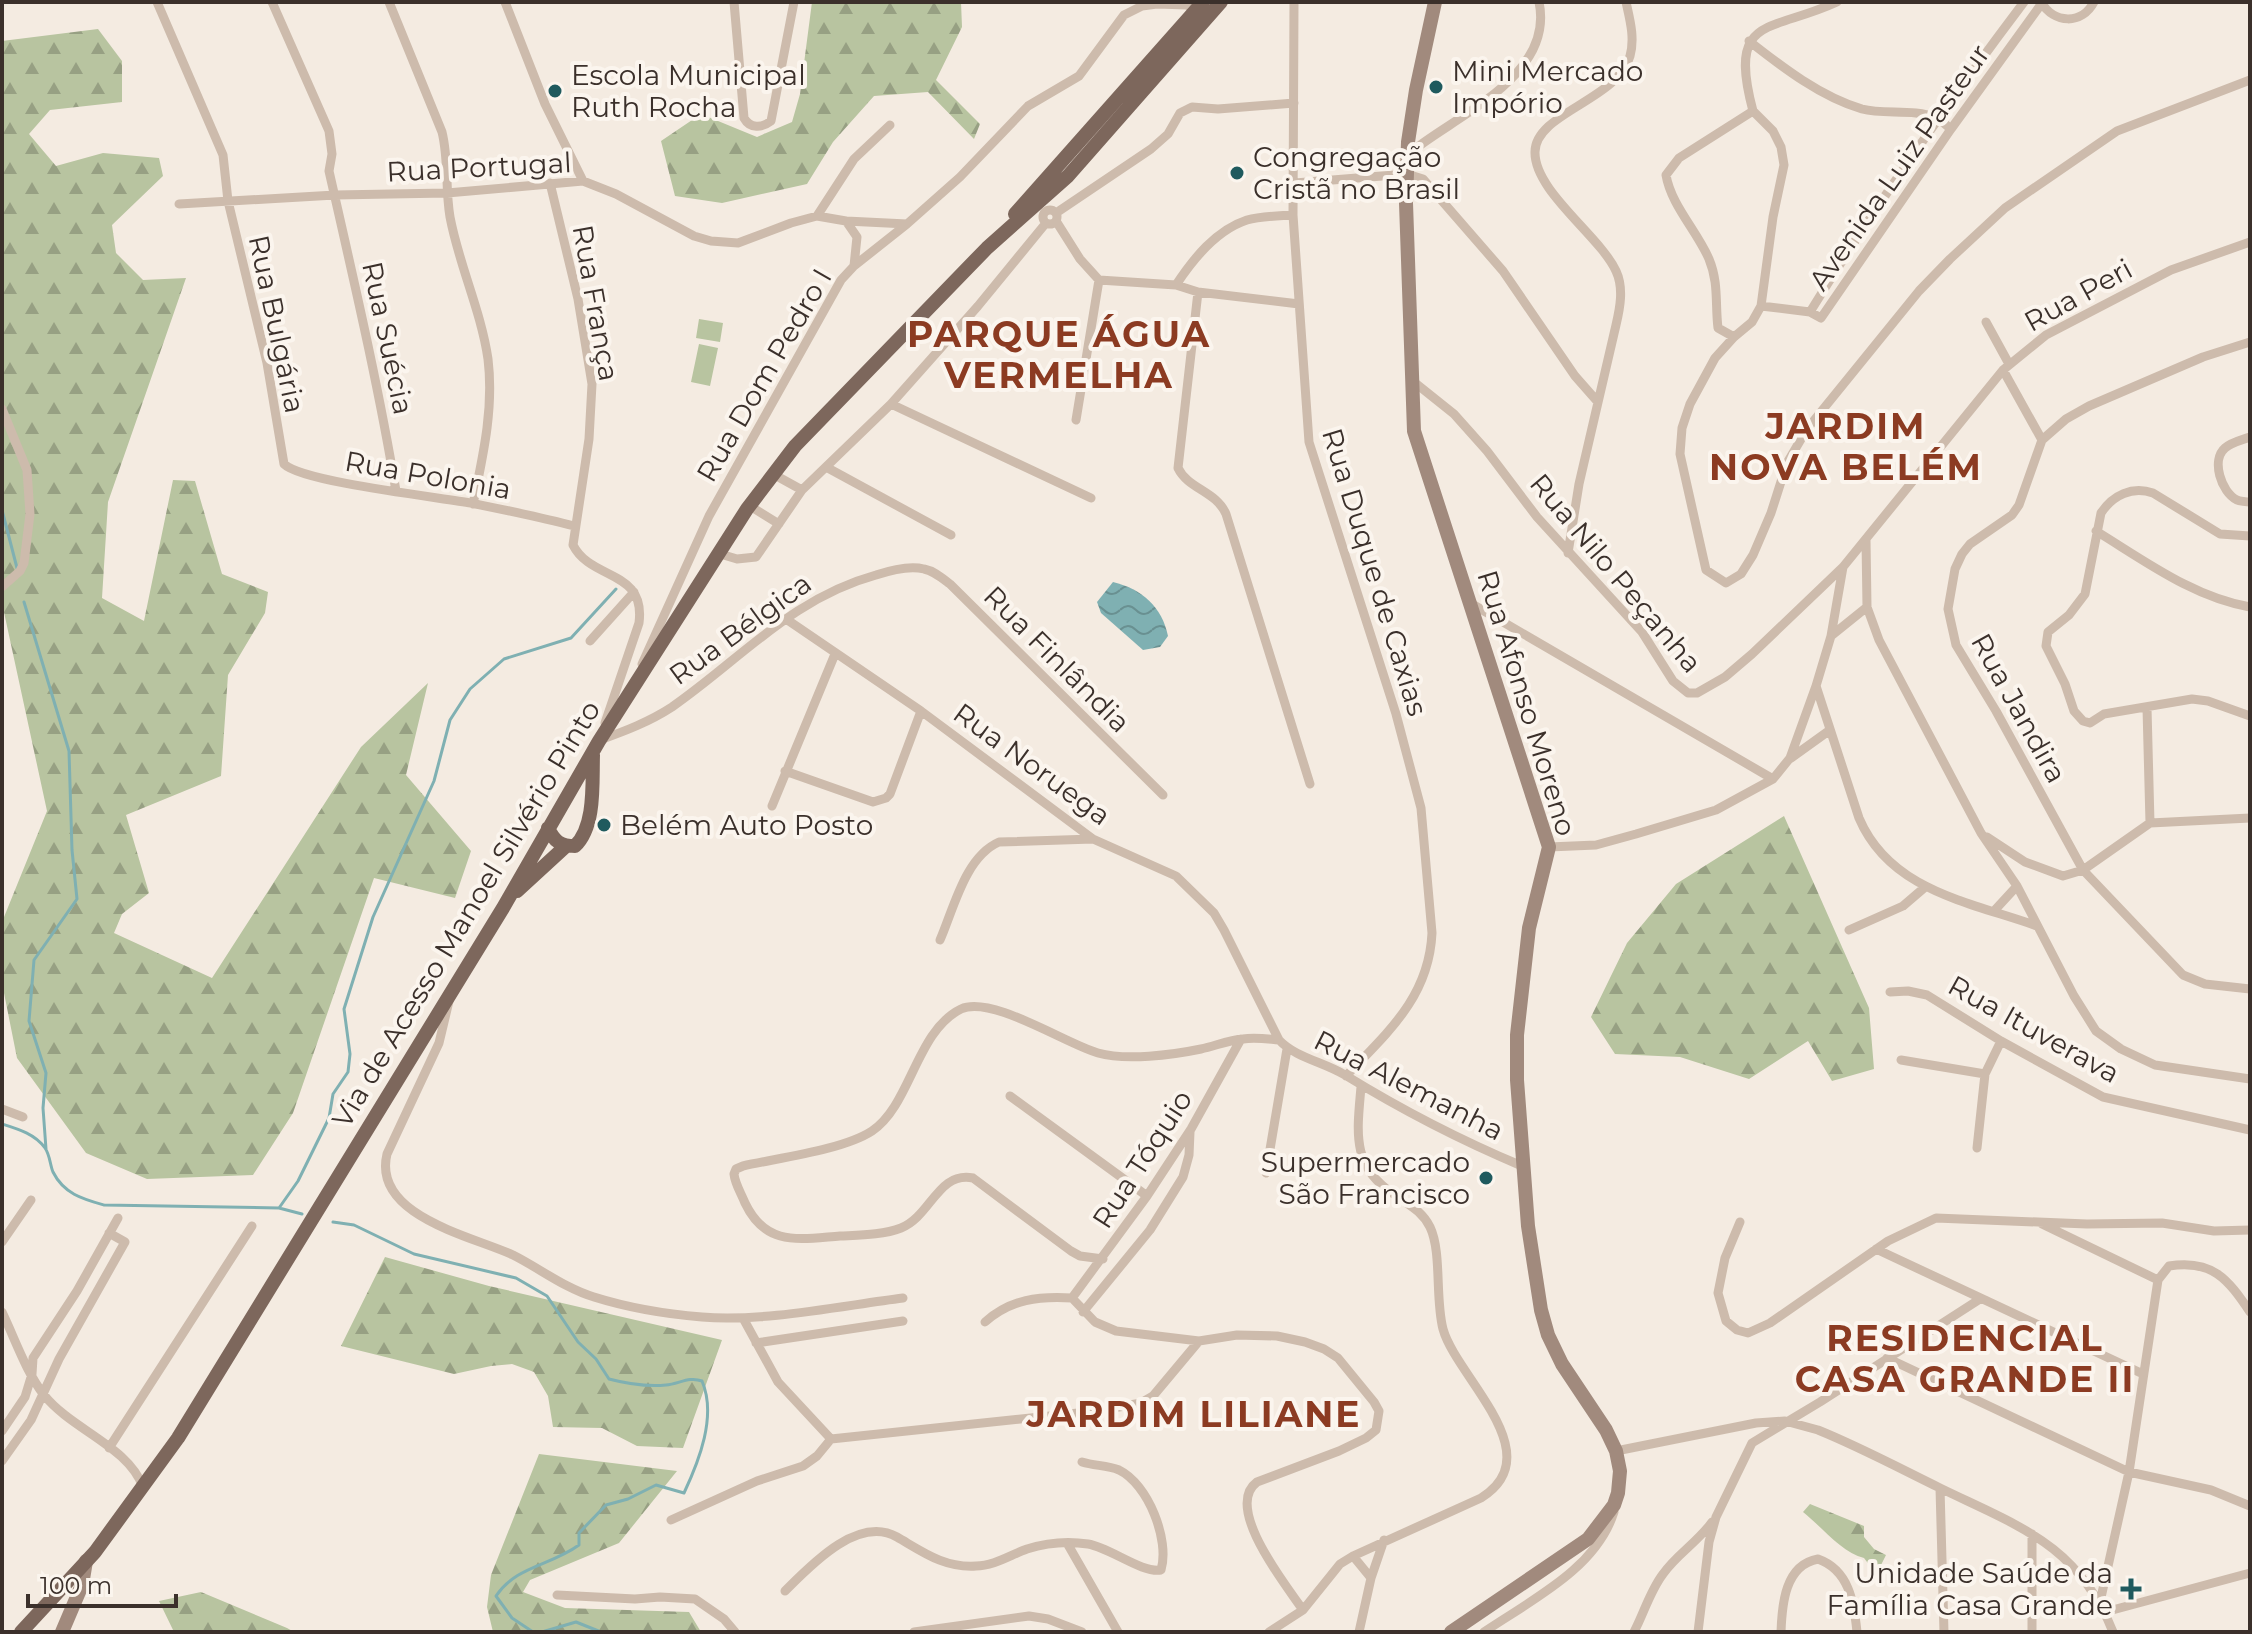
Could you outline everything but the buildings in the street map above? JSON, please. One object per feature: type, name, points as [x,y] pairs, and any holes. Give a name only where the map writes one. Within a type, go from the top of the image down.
[{"type":"main road","name":"Via de Acesso Manoel Silvério Pinto","points":[[1047,208],[1068,176],[1221,2]]},
{"type":"main road","name":"Rua Afonso Moreno","points":[[1435,2],[1413,105],[1407,168],[1414,431],[1549,847],[1529,928],[1517,1035],[1517,1080],[1528,1226],[1548,1335],[1562,1364],[1606,1430],[1616,1451],[1620,1471],[1616,1500]]},
{"type":"main road","name":"Via de Acesso Manoel Silvério Pinto","points":[[29,1628],[86,1561],[188,1423],[451,993],[596,745],[717,553],[773,474],[795,446],[987,248],[1047,208],[1200,7]]},
{"type":"main road","points":[[1173,58],[1199,20],[1200,7]]},
{"type":"main road","points":[[548,828],[552,838],[566,846],[575,846],[585,832],[596,745]]},
{"type":"main road","points":[[507,899],[566,846]]},
{"type":"main road","points":[[1451,1632],[1588,1539],[1616,1500]]},
{"type":"main road","points":[[62,1632],[82,1585],[86,1561]]},
{"type":"street","name":"Rua Bulgária","points":[[157,2],[217,140],[225,168],[228,201],[267,363],[282,457]]},
{"type":"street","name":"Rua Suécia","points":[[272,2],[329,131],[332,154],[329,171],[379,389],[396,491]]},
{"type":"street","points":[[389,2],[442,132],[447,154],[451,220],[488,361],[489,417],[473,504]]},
{"type":"street","points":[[505,2],[545,104],[583,181]]},
{"type":"street","points":[[734,2],[744,118],[751,126],[757,127],[771,121],[794,2]]},
{"type":"street","name":"Rua Duque de Caxias","points":[[1294,2],[1293,215],[1309,442],[1414,779],[1421,808],[1432,933],[1431,952],[1421,986],[1385,1036],[1346,1076]]},
{"type":"street","points":[[1407,168],[1419,146],[1507,83],[1532,56],[1542,19],[1539,2]]},
{"type":"street","points":[[1568,553],[1579,484],[1621,303],[1619,282],[1607,258],[1547,184],[1534,155],[1536,142],[1550,125],[1595,97],[1622,74],[1633,41],[1626,2]]},
{"type":"street","points":[[1837,2],[1772,25],[1749,41],[1745,59],[1744,76],[1753,111],[1773,131],[1781,147],[1784,165],[1773,217],[1761,306],[1752,322],[1715,358],[1690,404],[1682,428],[1680,454],[1706,570],[1726,583],[1741,574],[1753,555],[1787,463],[1807,429],[1919,291],[1950,259],[2005,208],[2117,131],[2250,80]]},
{"type":"street","name":"Avenida Luiz Pasteur","points":[[2024,2],[1936,118],[1810,312],[1821,318],[2041,3]]},
{"type":"street","points":[[2041,3],[2053,16],[2070,20],[2086,13],[2094,2]]},
{"type":"street","name":"Rua Dom Pedro I","points":[[627,697],[709,516],[835,287],[854,266],[960,177],[1021,112],[1079,76],[1124,15],[1142,6],[1157,4],[1200,7]]},
{"type":"street","points":[[1749,41],[1779,64],[1835,98],[1860,108],[1936,118],[1951,129]]},
{"type":"street","points":[[717,553],[737,559],[756,557],[802,490],[891,404],[986,297],[1047,208],[1151,149],[1168,134],[1180,113],[1192,107],[1218,109],[1294,103]]},
{"type":"street","points":[[1734,337],[1718,328],[1718,290],[1714,272],[1669,188],[1666,175],[1679,158],[1753,111]]},
{"type":"street","points":[[817,216],[854,159],[890,125]]},
{"type":"street","points":[[1295,183],[1407,168],[1423,179],[1503,271],[1575,376],[1597,401]]},
{"type":"street","name":"Rua Portugal","points":[[179,204],[335,195],[447,193],[583,181],[616,194],[694,236],[711,241],[738,243],[817,216],[846,221],[907,224]]},
{"type":"street","name":"Rua França","points":[[550,183],[578,299],[592,384],[589,439],[574,526]]},
{"type":"street","points":[[1047,208],[1080,259],[1099,280],[1176,285],[1198,292],[1299,304]]},
{"type":"street","points":[[1176,285],[1189,266],[1222,233],[1248,220],[1293,215]]},
{"type":"street","points":[[846,221],[857,237],[854,266]]},
{"type":"street","name":"Rua Peri","points":[[1866,540],[2006,367],[2046,335],[2171,270],[2250,242]]},
{"type":"street","points":[[1076,420],[1099,280]]},
{"type":"street","points":[[1198,292],[1178,468],[1184,478],[1216,498],[1226,514],[1310,784]]},
{"type":"street","points":[[1761,306],[1810,312]]},
{"type":"street","points":[[1986,322],[2042,440],[2066,419],[2089,406],[2203,357],[2250,342]]},
{"type":"street","name":"Rua Nilo Peçanha","points":[[1414,382],[1454,414],[1487,451],[1537,517],[1642,632],[1673,681],[1688,693],[1704,691],[1725,677],[1843,567],[1866,540]]},
{"type":"street","points":[[891,404],[1091,498]]},
{"type":"street","points":[[2,409],[27,470],[30,492],[24,563],[20,571],[2,587]]},
{"type":"street","points":[[2250,437],[2222,450],[2218,459],[2218,468],[2229,493],[2236,500],[2250,502]]},
{"type":"street","name":"Rua Jandira","points":[[2042,440],[2019,505],[2012,515],[1970,544],[1955,569],[1948,609],[1956,645],[2083,870],[2183,975],[2205,984],[2250,989]]},
{"type":"street","name":"Rua Polonia","points":[[282,457],[284,464],[296,472],[574,526]]},
{"type":"street","points":[[826,467],[951,535]]},
{"type":"street","points":[[773,474],[802,490]]},
{"type":"street","points":[[2250,536],[2220,534],[2167,500],[2142,489],[2124,493],[2105,506],[2096,531],[2085,594],[2079,604],[2048,632],[2046,638],[2046,646],[2065,684],[2074,711],[2083,721],[2090,723],[2104,714],[2192,699],[2208,701],[2250,716]]},
{"type":"street","points":[[750,506],[779,524]]},
{"type":"street","points":[[574,526],[573,545],[576,553],[634,592],[640,602],[639,623],[596,745]]},
{"type":"street","points":[[2096,531],[2182,583],[2234,604],[2250,607]]},
{"type":"street","points":[[1866,540],[1867,607],[1889,661],[1981,833],[2017,886],[2096,1031],[2121,1049],[2155,1065],[2250,1079]]},
{"type":"street","name":"Rua Bélgica","points":[[596,745],[637,727],[671,707],[786,619],[837,587],[912,567]]},
{"type":"street","name":"Rua Finlândia","points":[[912,567],[926,569],[950,584],[1163,795]]},
{"type":"street","points":[[1790,758],[1831,636],[1843,567]]},
{"type":"street","points":[[590,641],[634,592]]},
{"type":"street","points":[[1471,604],[1773,779]]},
{"type":"street","points":[[1831,636],[1867,607]]},
{"type":"street","name":"Rua Noruega","points":[[786,619],[921,711],[1093,839],[1176,876],[1193,890],[1214,913],[1224,930],[1279,1040]]},
{"type":"street","points":[[772,806],[835,654]]},
{"type":"street","points":[[1816,686],[1867,836],[1888,862],[1924,888],[2037,926]]},
{"type":"street","points":[[2147,708],[2150,823]]},
{"type":"street","points":[[785,771],[873,802],[880,801],[890,794],[921,711]]},
{"type":"street","points":[[1549,847],[1596,845],[1716,810],[1773,779],[1790,758],[1830,730]]},
{"type":"street","points":[[1981,833],[2025,862],[2063,876],[2083,870],[2150,823],[2250,818]]},
{"type":"street","points":[[940,940],[972,866],[989,847],[999,842],[1093,839]]},
{"type":"street","points":[[1994,911],[2017,886]]},
{"type":"street","points":[[1849,930],[1903,906],[1924,888]]},
{"type":"street","name":"Rua Ituverava","points":[[1890,992],[1908,991],[1927,995],[2001,1041],[2103,1097],[2250,1130]]},
{"type":"street","points":[[451,993],[439,1043],[387,1154],[384,1174],[406,1206],[429,1221],[507,1253],[591,1297],[638,1309],[743,1318],[903,1298]]},
{"type":"street","points":[[1103,1259],[1080,1256],[1071,1251],[973,1178],[965,1176],[952,1179],[911,1223],[891,1231],[791,1240],[767,1231],[749,1211],[734,1178],[736,1169],[845,1143],[873,1131],[902,1092],[939,1026],[966,1007],[996,1010],[1110,1056],[1201,1049],[1241,1039],[1279,1040]]},
{"type":"street","name":"Rua Tóquio","points":[[1072,1298],[1103,1259],[1191,1129],[1241,1039]]},
{"type":"street","name":"Rua Alemanha","points":[[1279,1040],[1287,1049],[1346,1076],[1456,1137],[1522,1166]]},
{"type":"street","points":[[1977,1148],[1985,1074],[2001,1041]]},
{"type":"street","points":[[1266,1173],[1287,1049]]},
{"type":"street","points":[[1901,1060],[1985,1074]]},
{"type":"street","points":[[1269,1632],[1303,1610],[1340,1564],[1384,1540],[1443,1516],[1493,1490],[1505,1467],[1505,1438],[1443,1330],[1436,1243],[1431,1228],[1423,1215],[1383,1187],[1360,1156],[1358,1117],[1361,1087]]},
{"type":"street","points":[[1010,1096],[1147,1196]]},
{"type":"street","points":[[2,1109],[23,1117]]},
{"type":"street","points":[[1083,1312],[1150,1230],[1183,1177],[1191,1129]]},
{"type":"street","points":[[2,1242],[31,1200]]},
{"type":"street","points":[[2,1431],[25,1397],[33,1358],[77,1291],[118,1218]]},
{"type":"street","points":[[1740,1222],[1725,1258],[1718,1293],[1726,1321],[1748,1333],[1770,1323],[1876,1249],[1936,1218],[2087,1224],[2162,1223],[2214,1231],[2250,1230]]},
{"type":"street","points":[[2036,1221],[2158,1280]]},
{"type":"street","points":[[109,1448],[252,1226]]},
{"type":"street","points":[[2,1461],[31,1420],[59,1359],[125,1242],[109,1233]]},
{"type":"street","points":[[1876,1249],[2143,1374]]},
{"type":"street","points":[[2100,1602],[2129,1472],[2158,1280],[2169,1266],[2193,1264],[2218,1273],[2245,1296],[2250,1312]]},
{"type":"street","points":[[985,1322],[1010,1305],[1029,1299],[1072,1298],[1095,1322],[1116,1331],[1199,1341],[1255,1334],[1305,1342],[1338,1358],[1379,1411],[1376,1430],[1339,1451],[1257,1482],[1249,1488],[1246,1497],[1249,1520],[1259,1541],[1303,1610]]},
{"type":"street","points":[[1634,1632],[1662,1575],[1701,1537],[1716,1517],[1752,1443],[1980,1299]]},
{"type":"street","points":[[2,1312],[44,1395],[75,1425],[132,1465],[143,1487]]},
{"type":"street","points":[[743,1318],[778,1382],[831,1439]]},
{"type":"street","points":[[756,1343],[903,1321]]},
{"type":"street","points":[[671,1520],[757,1481],[803,1466],[817,1456],[831,1439],[1097,1411],[1141,1403],[1153,1396],[1199,1341]]},
{"type":"street","points":[[1887,1358],[2129,1472],[2211,1490],[2250,1506]]},
{"type":"street","points":[[1616,1451],[1756,1423],[1785,1421],[1818,1430],[2009,1519],[2052,1547],[2100,1602],[2113,1632]]},
{"type":"street","points":[[785,1591],[852,1535],[886,1532],[933,1558],[967,1566],[989,1565],[1038,1546],[1067,1543],[1112,1551],[1160,1571],[1163,1568],[1164,1546],[1160,1528],[1136,1486],[1121,1471],[1082,1462]]},
{"type":"street","points":[[1940,1488],[1944,1632]]},
{"type":"street","name":"Rua Afonso Moreno","points":[[1484,1632],[1571,1572],[1588,1556],[1610,1523],[1616,1500]]},
{"type":"street","points":[[1698,1632],[1701,1597],[1716,1517]]},
{"type":"street","points":[[2032,1534],[2032,1632]]},
{"type":"street","points":[[1359,1632],[1371,1578],[1384,1540]]},
{"type":"street","points":[[1067,1543],[1118,1632]]},
{"type":"street","points":[[1353,1556],[1371,1578]]},
{"type":"street","points":[[1781,1632],[1786,1589],[1792,1577],[1801,1566],[1818,1559],[1831,1564],[1844,1579],[1853,1603],[1857,1632]]},
{"type":"street","points":[[2105,1612],[2250,1573]]},
{"type":"street","points":[[557,1595],[695,1599],[724,1619],[735,1632]]},
{"type":"street","points":[[914,1632],[1029,1616],[1048,1619],[1082,1632]]},
{"type":"green space","points":[[812,2],[961,2],[962,27],[936,80],[980,124],[974,139],[928,92],[874,96],[833,142],[807,184],[722,203],[675,196],[661,141],[701,114],[757,137],[792,122],[800,94]]},
{"type":"green space","points":[[98,29],[122,61],[122,102],[50,110],[29,134],[56,166],[103,153],[159,158],[163,176],[112,225],[116,253],[143,280],[186,278],[108,502],[102,598],[144,621],[173,480],[195,481],[222,574],[268,592],[265,613],[228,675],[221,776],[126,815],[149,893],[122,914],[114,933],[212,978],[361,747],[428,683],[406,775],[471,851],[455,898],[374,878],[293,1113],[253,1175],[147,1179],[86,1153],[17,1058],[2,983],[2,922],[47,811],[2,603],[2,41]]},
{"type":"green space","points":[[699,319],[723,323],[720,342],[696,338]]},
{"type":"green space","points":[[699,344],[718,348],[710,386],[691,382]]},
{"type":"green space","points":[[1784,816],[1869,1008],[1874,1069],[1832,1081],[1808,1041],[1749,1079],[1680,1057],[1615,1054],[1591,1017],[1627,943],[1676,884]]},
{"type":"green space","points":[[385,1257],[489,1286],[722,1340],[683,1448],[637,1446],[602,1428],[553,1427],[548,1396],[534,1372],[512,1364],[454,1374],[341,1346]]},
{"type":"green space","points":[[539,1454],[677,1471],[619,1543],[530,1580],[523,1592],[565,1608],[689,1612],[701,1632],[493,1632],[487,1607],[491,1575]]},
{"type":"green space","points":[[1810,1504],[1864,1526],[1864,1537],[1874,1549],[1886,1555],[1881,1565],[1870,1566],[1864,1558],[1832,1539],[1803,1512]]},
{"type":"green space","points":[[201,1592],[294,1632],[174,1632],[159,1601]]},
{"type":"water","points":[[1113,582],[1133,589],[1156,608],[1168,636],[1160,647],[1143,650],[1101,613],[1097,602]]},
{"type":"waterway","points":[[2,510],[17,568]]},
{"type":"waterway","points":[[279,1208],[298,1181],[329,1118],[333,1094],[348,1072],[350,1054],[344,1009],[373,917],[434,781],[450,720],[470,689],[504,659],[571,638],[616,589]]},
{"type":"waterway","points":[[24,602],[69,751],[77,899],[34,960],[29,1021],[46,1073],[43,1108],[46,1149]]},
{"type":"waterway","points":[[2,1124],[20,1130],[41,1143],[47,1151],[53,1172],[63,1186],[96,1203],[279,1208],[302,1214]]},
{"type":"waterway","points":[[333,1222],[354,1225],[414,1254],[516,1278],[547,1296],[578,1342],[596,1359],[609,1379],[651,1386],[693,1379],[702,1381],[708,1409],[707,1423],[700,1453],[684,1493],[656,1485],[628,1499],[606,1505],[579,1533],[579,1545],[513,1578],[496,1596],[512,1618],[533,1632]]},
{"type":"waterway","points":[[542,1632],[576,1622],[601,1632]]},
{"type":"place","name":"Mini Mercado Impório","points":[[1436,87]]},
{"type":"place","name":"Escola Municipal Ruth Rocha","points":[[555,91]]},
{"type":"place","name":"Congregação Cristã no Brasil","points":[[1237,173]]},
{"type":"place","name":"Belém Auto Posto","points":[[604,825]]},
{"type":"place","name":"Supermercado São Francisco","points":[[1486,1178]]},
{"type":"place","name":"Unidade Saúde da Família Casa Grande","points":[[2131,1589]]},
{"type":"district","name":"PARQUE ÁGUA VERMELHA","points":[[1059,354]]},
{"type":"district","name":"JARDIM NOVA BELÉM","points":[[1846,446]]},
{"type":"district","name":"RESIDENCIAL CASA GRANDE II","points":[[1965,1358]]},
{"type":"district","name":"JARDIM LILIANE","points":[[1194,1414]]}]
